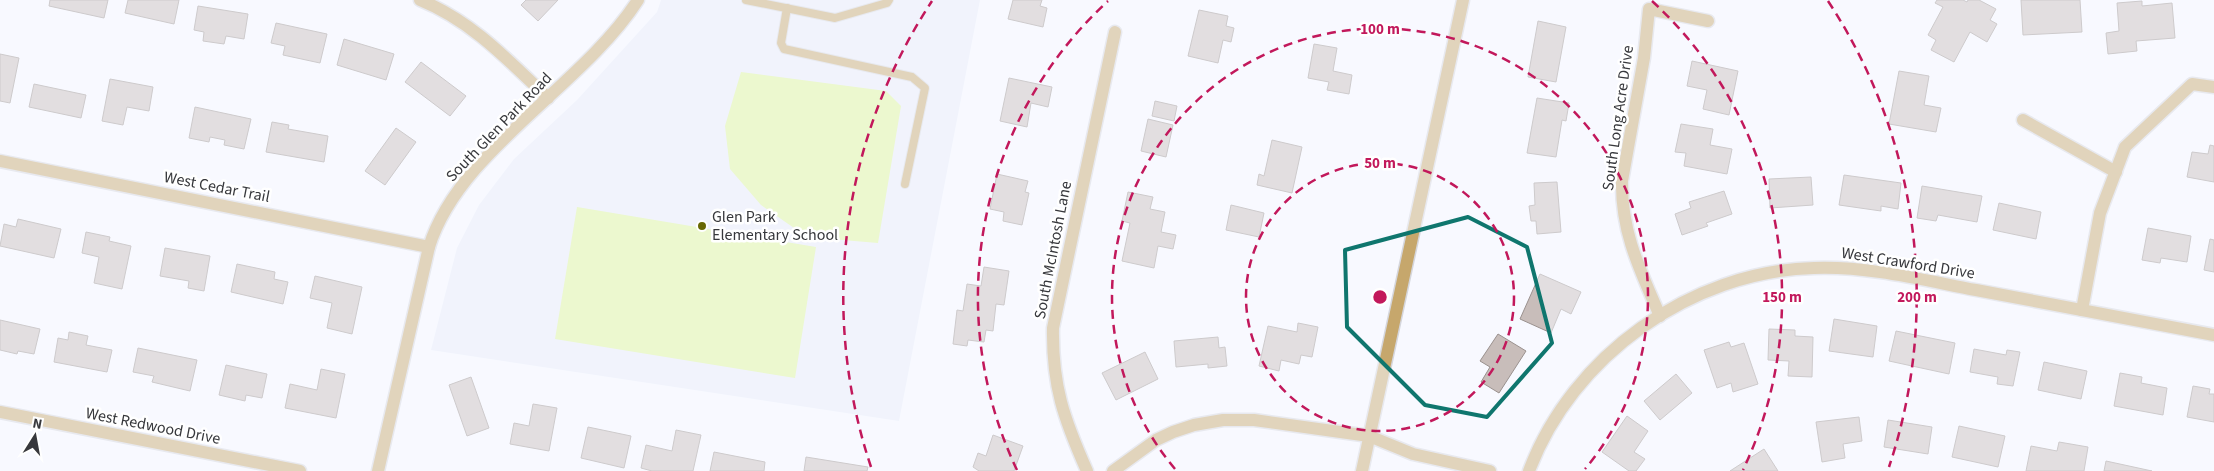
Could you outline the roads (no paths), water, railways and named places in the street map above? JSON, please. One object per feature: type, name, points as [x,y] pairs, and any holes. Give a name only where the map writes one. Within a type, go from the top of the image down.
[{"type":"street","points":[[420,0],[473,29],[548,98]]},
{"type":"street","name":"South Glen Park Road","points":[[378,471],[428,247],[441,216],[466,180],[613,34],[638,0]]},
{"type":"street","points":[[1362,471],[1463,0]]},
{"type":"street","name":"South Long Acre Drive","points":[[1660,316],[1634,258],[1627,232],[1622,198],[1622,181],[1644,58],[1649,9],[1708,21]]},
{"type":"street","name":"South McIntosh Lane","points":[[1087,471],[1066,423],[1056,390],[1053,328],[1115,32]]},
{"type":"street","points":[[2082,310],[2100,213],[2125,147],[2192,84],[2214,87]]},
{"type":"street","points":[[2023,120],[2116,172]]},
{"type":"street","name":"West Cedar Trail","points":[[0,161],[428,247]]},
{"type":"street","name":"West Crawford Drive","points":[[1529,471],[1552,422],[1571,395],[1602,359],[1642,326],[1704,292],[1775,272],[1814,268],[1892,274],[2214,336]]},
{"type":"street","name":"West Redwood Drive","points":[[0,412],[300,471]]},
{"type":"street","points":[[1113,471],[1156,440],[1173,432],[1194,425],[1223,420],[1254,420],[1369,436],[1413,454],[1490,471]]},
{"type":"lane","points":[[746,0],[835,18],[887,3],[889,0]]},
{"type":"lane","points":[[787,8],[781,43],[784,50],[912,77],[924,88],[905,184]]},
{"type":"place","name":"Glen Park Elementary School","points":[[702,226]]}]
